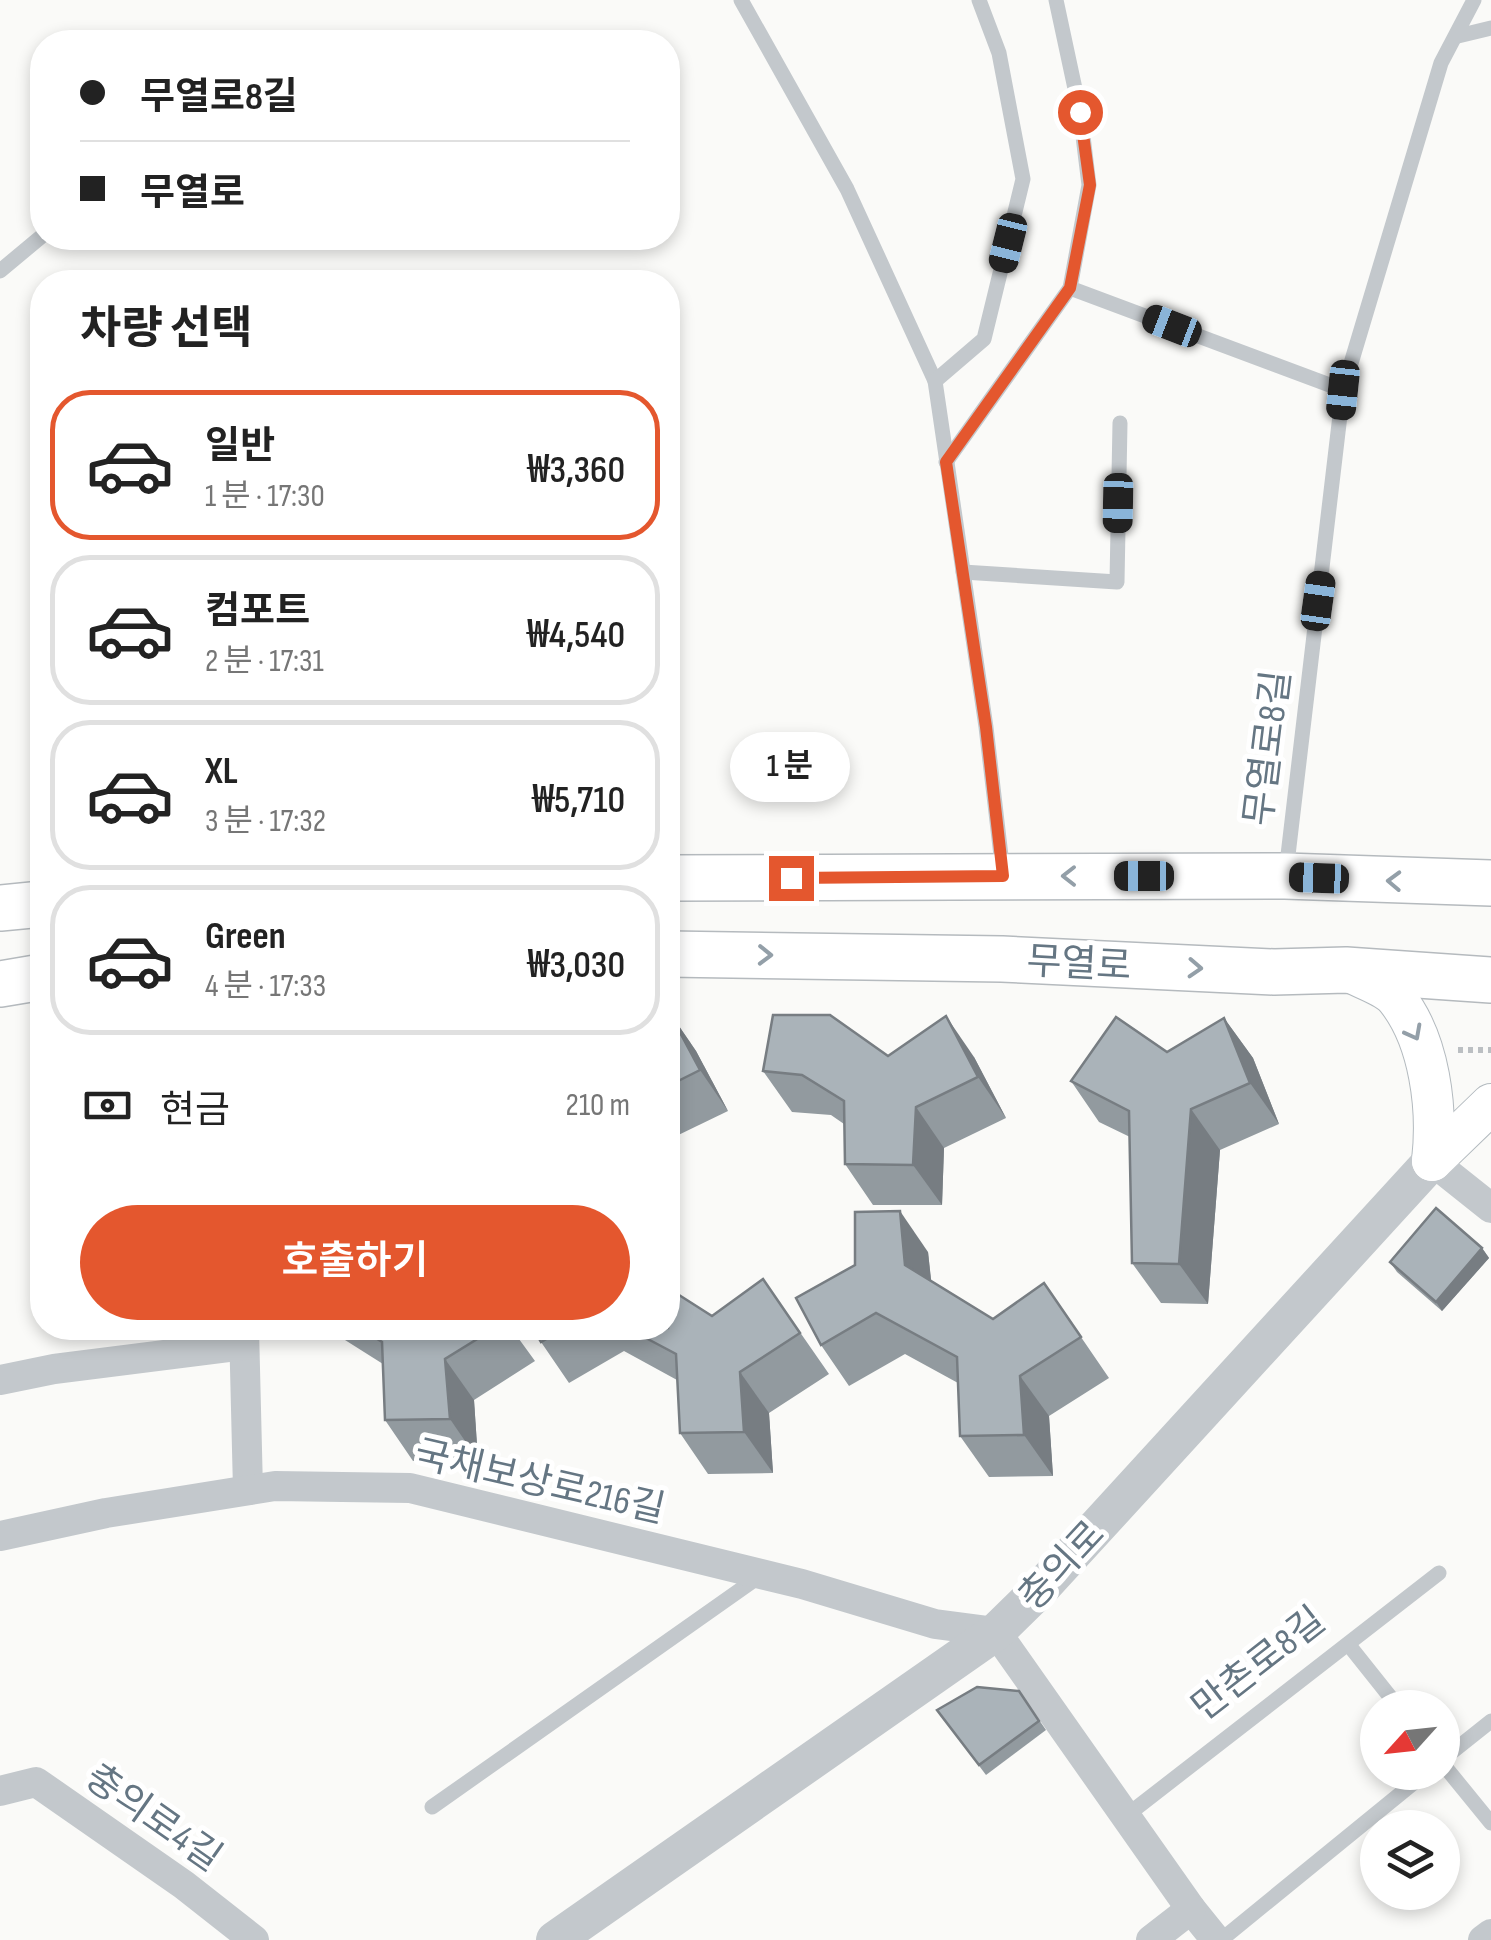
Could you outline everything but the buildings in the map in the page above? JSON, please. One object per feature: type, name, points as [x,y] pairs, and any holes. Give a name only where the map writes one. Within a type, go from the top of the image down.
[{"type":"main road","points":[[680,878],[1286,876],[1491,883]]},
{"type":"main road","points":[[680,900],[705,896],[756,878]]},
{"type":"main road","points":[[0,908],[30,905]]},
{"type":"main road","name":"무열로","points":[[680,954],[1002,960],[1274,972],[1346,970],[1491,980]]},
{"type":"main road","points":[[1346,970],[1394,995],[1424,1050],[1436,1126],[1432,1161]]},
{"type":"main road","points":[[0,984],[30,979]]},
{"type":"main road","name":"충의로","points":[[1432,1161],[1491,1104]]},
{"type":"street","points":[[1432,1161],[1491,1208]]},
{"type":"street","name":"충의로","points":[[555,1940],[996,1632],[1041,1588],[1432,1161]]},
{"type":"street","points":[[0,1380],[221,1340]]},
{"type":"street","points":[[244,1340],[248,1490]]},
{"type":"street","name":"국채보상로216길","points":[[0,1536],[106,1513],[275,1486],[410,1488],[764,1574],[935,1624],[996,1632]]},
{"type":"street","points":[[996,1632],[1190,1909],[1219,1940]]},
{"type":"street","name":"충의로4길","points":[[0,1792],[36,1782],[184,1885],[254,1940]]},
{"type":"street","points":[[1152,1940],[1190,1909]]},
{"type":"street","points":[[1484,1940],[1491,1934]]},
{"type":"lane","points":[[741,0],[847,189],[934,381],[986,727],[1003,876]]},
{"type":"lane","points":[[934,381],[984,339],[1023,179],[1000,53],[979,0]]},
{"type":"lane","points":[[946,462],[1070,288],[1090,185],[1080,112],[1056,0]]},
{"type":"lane","name":"무열로8길","points":[[1286,876],[1343,390],[1442,63],[1474,0]]},
{"type":"lane","points":[[1458,36],[1491,28]]},
{"type":"lane","points":[[0,271],[30,246]]},
{"type":"lane","points":[[1070,288],[1343,390]]},
{"type":"lane","points":[[963,572],[1117,582],[1120,423]]},
{"type":"lane","points":[[432,1807],[764,1574]]},
{"type":"lane","name":"만촌로8길","points":[[1126,1816],[1439,1574]]},
{"type":"lane","points":[[1348,1644],[1384,1690]]},
{"type":"lane","points":[[1460,1747],[1491,1721]]},
{"type":"lane","points":[[1460,1784],[1491,1823]]},
{"type":"lane","points":[[1219,1940],[1406,1790]]},
{"type":"route","points":[[791,878],[1003,876],[986,727],[946,462],[1070,288],[1090,185],[1080,112]]}]
